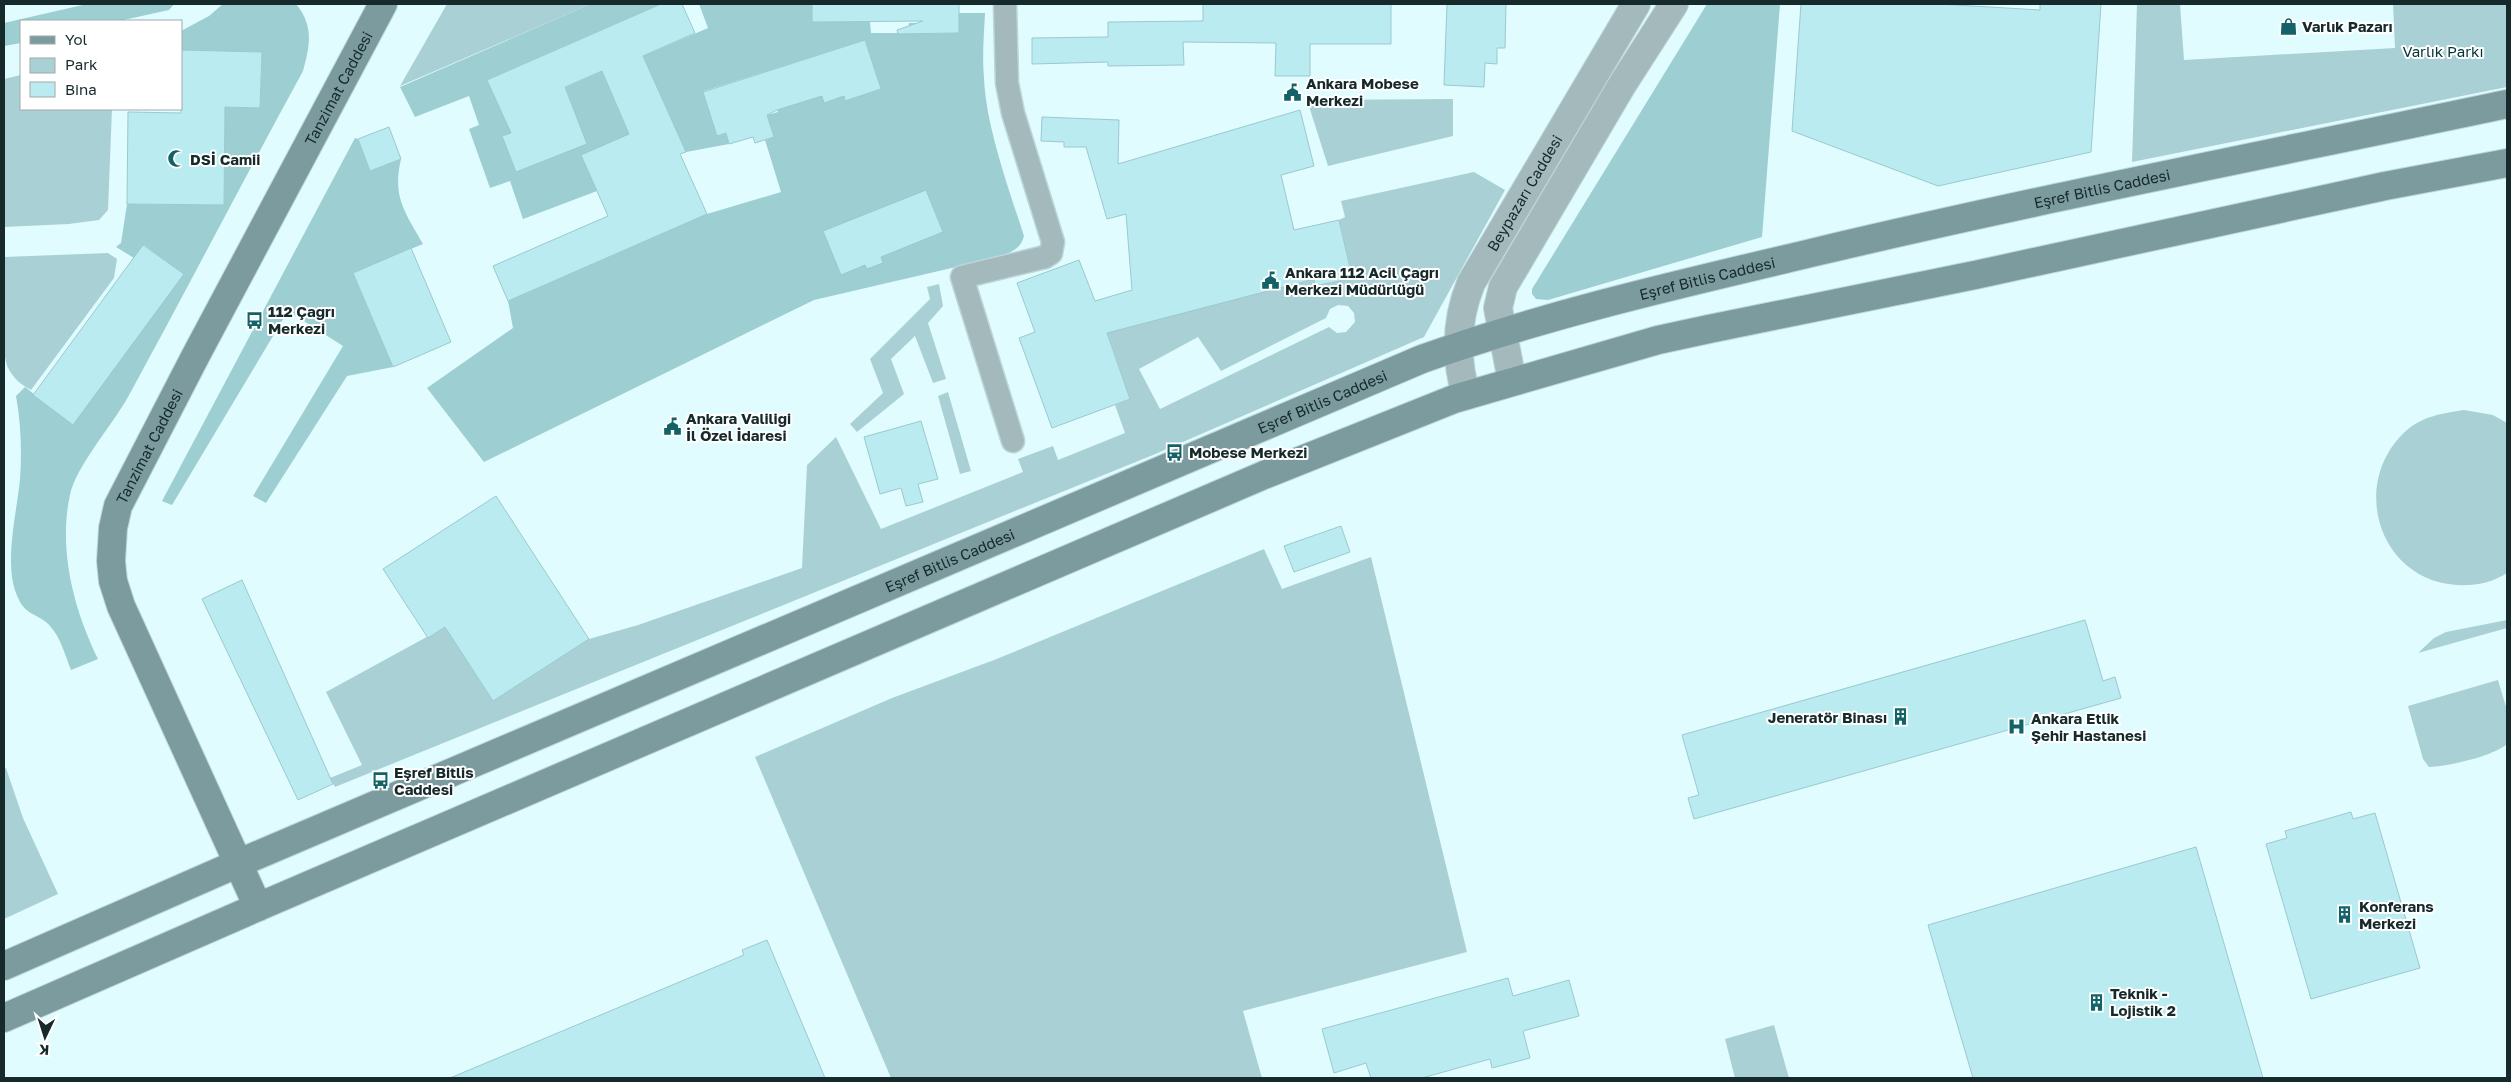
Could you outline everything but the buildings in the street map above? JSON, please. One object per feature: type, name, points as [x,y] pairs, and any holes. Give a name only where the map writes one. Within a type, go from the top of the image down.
[{"type":"main road","name":"Tanzimat Caddesi","points":[[258,906],[121,606],[112,576],[113,528],[121,500],[187,371],[383,4]]},
{"type":"main road","name":"Eşref Bitlis Caddesi","points":[[4,966],[239,863],[1413,363],[1458,346],[1656,289],[1883,236],[2507,104]]},
{"type":"main road","points":[[4,1018],[258,906],[1264,475],[1466,395],[1658,340],[1708,328],[1975,275],[2376,188],[2507,163]]},
{"type":"street","points":[[1004,4],[1007,83],[1013,113],[1053,242],[1051,253],[1045,257],[962,277],[1013,442]]},
{"type":"street","name":"Beypazarı Caddesi","points":[[1466,395],[1459,367],[1458,346],[1461,313],[1471,283],[1636,4]]},
{"type":"street","name":"Beypazarı Caddesi","points":[[1512,381],[1498,308],[1503,286],[1622,85],[1674,4]]},
{"type":"green space","points":[[447,4],[591,4],[400,86]]},
{"type":"green space","name":"Varlık Parkı","points":[[2137,4],[2180,4],[2184,60],[2395,48],[2393,4],[2507,4],[2507,87],[2132,162]]},
{"type":"green space","points":[[20,75],[20,110],[112,110],[108,210],[99,220],[69,224],[4,227],[4,79]]},
{"type":"green space","points":[[1453,99],[1453,136],[1328,166],[1307,100]]},
{"type":"green space","points":[[1474,172],[1505,190],[1424,337],[1153,455],[335,787],[330,778],[362,765],[326,692],[445,627],[493,701],[589,639],[638,625],[802,568],[807,465],[836,437],[881,529],[1023,472],[1018,459],[1053,446],[1058,460],[1125,433],[1115,405],[1130,399],[1107,332],[1314,279],[1315,286],[1348,279],[1346,269],[1350,267],[1339,220],[1345,217],[1341,201]],"holes":[[[1338,305],[1348,306],[1354,313],[1355,322],[1346,332],[1337,333],[1329,327],[1160,409],[1139,369],[1198,337],[1221,371],[1326,318],[1330,309]]]},
{"type":"green space","points":[[108,253],[117,259],[114,278],[31,390],[27,388],[12,375],[7,366],[4,351],[4,257]]},
{"type":"green space","points":[[939,284],[943,306],[928,323],[946,379],[933,383],[915,336],[891,359],[904,394],[857,432],[850,424],[883,393],[870,359],[930,299],[927,287]]},
{"type":"green space","points":[[948,392],[971,471],[960,474],[938,396]]},
{"type":"green space","points":[[2464,410],[2493,415],[2507,423],[2507,573],[2489,581],[2457,585],[2430,579],[2407,566],[2391,547],[2380,525],[2376,500],[2379,475],[2389,451],[2407,430],[2427,418]]},
{"type":"green space","points":[[1264,549],[1282,589],[1371,557],[1467,952],[1243,1011],[1262,1078],[891,1078],[755,757],[892,698],[994,660]]},
{"type":"green space","points":[[2507,620],[2507,628],[2418,653],[2434,638],[2446,632]]},
{"type":"green space","points":[[2498,680],[2507,710],[2506,745],[2469,760],[2429,767],[2423,759],[2408,706]]},
{"type":"green space","points":[[6,768],[23,818],[58,894],[4,919],[4,769]]},
{"type":"green space","points":[[1774,1025],[1789,1078],[1735,1078],[1725,1039]]},
{"type":"shaded area","points":[[87,4],[174,4],[169,10],[124,20],[20,20],[20,43],[4,46],[4,23]]},
{"type":"shaded area","points":[[223,4],[296,4],[306,20],[309,44],[303,71],[128,397],[87,459],[73,484],[67,516],[66,537],[70,579],[89,640],[98,659],[71,670],[54,631],[45,622],[23,607],[16,593],[13,580],[11,566],[12,536],[21,458],[16,396],[25,387],[72,424],[183,274],[144,245],[134,258],[116,247],[121,243],[127,204],[224,205],[225,107],[260,108],[262,53],[182,50],[182,30],[209,16]]},
{"type":"shaded area","points":[[591,4],[661,4],[487,80],[503,115],[602,71],[629,134],[597,191],[523,219],[510,181],[490,188],[469,129],[479,125],[469,96],[415,117],[400,87]]},
{"type":"shaded area","points":[[699,4],[812,4],[813,22],[870,22],[871,33],[908,33],[909,23],[922,23],[922,34],[959,33],[959,13],[985,13],[983,62],[989,117],[999,158],[1024,236],[1022,241],[1014,250],[999,257],[814,300],[484,462],[427,388],[513,328],[508,301],[707,214],[781,192],[765,140],[774,137],[767,115],[778,112],[776,106],[822,96],[824,102],[844,96],[845,101],[881,89],[865,40],[704,91],[718,136],[726,133],[729,144],[686,152],[643,56],[708,28]]},
{"type":"shaded area","points":[[1707,4],[1780,4],[1762,237],[1548,300],[1536,299],[1532,294],[1532,289]]},
{"type":"shaded area","points":[[355,138],[358,139],[370,171],[401,159],[398,184],[399,194],[406,213],[423,244],[353,273],[393,367],[347,376],[266,503],[253,496],[343,346],[288,311],[172,505],[162,501]]},
{"type":"place","name":"Varlık Pazarı","points":[[2288,26]]},
{"type":"place","name":"Ankara Mobese Merkezi","points":[[1292,92]]},
{"type":"place","name":"DSİ Camii","points":[[176,159]]},
{"type":"place","name":"Ankara 112 Acil Çağrı Merkezi Müdürlüğü","points":[[1271,281]]},
{"type":"place","name":"112 Çağrı Merkezi","points":[[254,320]]},
{"type":"place","name":"Ankara Valiliği İl Özel İdaresi","points":[[672,427]]},
{"type":"place","name":"Mobese Merkezi","points":[[1175,452]]},
{"type":"place","name":"Jeneratör Binası","points":[[1901,717]]},
{"type":"place","name":"Ankara Etlik Şehir Hastanesi","points":[[2017,727]]},
{"type":"place","name":"Eşref Bitlis Caddesi","points":[[380,781]]},
{"type":"place","name":"Konferans Merkezi","points":[[2345,915]]},
{"type":"place","name":"Teknik - Lojistik 2","points":[[2096,1002]]}]
